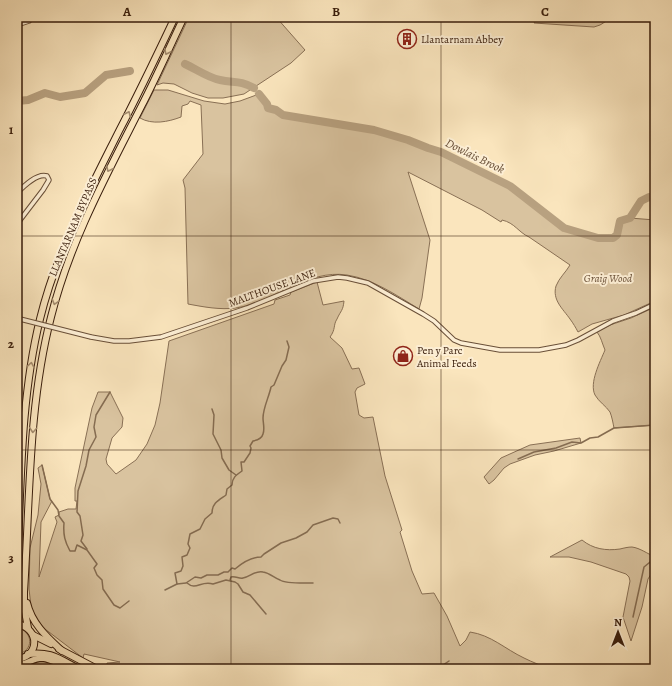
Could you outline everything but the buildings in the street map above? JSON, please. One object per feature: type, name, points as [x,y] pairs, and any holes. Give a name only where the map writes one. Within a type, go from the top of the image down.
[{"type":"highway","name":"LLANTARNAM BYPASS","points":[[17,571],[25,420],[36,338],[45,301],[67,238],[175,17]]},
{"type":"highway","name":"LLANTARNAM BYPASS","points":[[28,628],[24,606],[24,592],[35,409],[42,356],[51,315],[68,263],[90,208],[184,17]]},
{"type":"highway","points":[[24,592],[28,609],[34,621],[42,632],[62,650]]},
{"type":"highway","points":[[17,624],[23,625],[28,628],[33,635],[97,669]]},
{"type":"highway","points":[[17,659],[28,654],[34,645],[33,635]]},
{"type":"highway","points":[[28,654],[49,654],[79,669]]},
{"type":"main road","points":[[17,665],[22,665],[34,659],[47,659],[73,669]]},
{"type":"street","points":[[17,25],[29,21],[33,17]]},
{"type":"street","points":[[17,193],[32,180],[41,176],[47,176],[49,180],[44,190],[17,224]]},
{"type":"street","name":"MALTHOUSE LANE","points":[[18,319],[91,337],[114,341],[129,341],[161,337],[247,308],[313,281],[338,277],[368,283],[434,321],[454,340],[461,343],[500,350],[539,350],[566,345],[613,321],[636,314],[655,304]]},
{"type":"green space","points":[[189,17],[276,17],[305,50],[291,63],[244,94],[223,98],[208,98],[192,93],[174,84],[163,83],[157,85]]},
{"type":"green space","points":[[537,17],[613,17],[594,27],[534,23]]},
{"type":"green space","name":"Graig Wood","points":[[154,90],[168,90],[204,101],[225,104],[240,101],[259,94],[267,104],[268,108],[276,110],[283,115],[374,130],[408,140],[441,152],[510,186],[564,228],[598,238],[613,238],[617,235],[620,221],[630,218],[655,220],[655,301],[624,315],[592,324],[578,332],[559,304],[555,291],[557,283],[570,265],[525,235],[510,223],[502,220],[501,222],[482,210],[408,172],[430,240],[422,298],[419,309],[384,288],[366,280],[347,275],[332,274],[304,281],[250,305],[236,308],[206,307],[188,304],[185,188],[183,180],[203,154],[201,105],[190,101],[188,104],[182,106],[181,117],[160,122],[150,122],[140,118]]},
{"type":"green space","points":[[317,282],[323,305],[344,301],[330,337],[342,348],[352,369],[359,368],[365,384],[357,388],[355,392],[359,415],[364,418],[373,417],[385,476],[402,530],[400,532],[412,571],[422,594],[434,593],[447,616],[460,646],[466,640],[470,632],[478,634],[491,639],[537,664],[551,669],[107,669],[107,663],[120,662],[84,654],[83,658],[45,629],[35,617],[31,606],[29,589],[30,548],[38,515],[41,484],[38,468],[42,465],[50,499],[52,501],[41,522],[39,577],[57,522],[55,517],[59,515],[59,512],[68,509],[76,509],[77,501],[75,501],[75,488],[92,408],[98,392],[110,392],[123,418],[122,427],[112,438],[106,459],[107,464],[116,474],[136,460],[147,444],[155,425],[160,403],[169,341],[274,304],[275,300],[290,295],[291,292]]},
{"type":"green space","points":[[655,307],[655,425],[614,428],[610,412],[595,395],[593,385],[596,372],[605,350],[597,332],[610,325],[631,318]]},
{"type":"green space","points":[[580,438],[581,443],[535,455],[510,464],[504,468],[489,484],[484,477],[501,458],[530,445]]},
{"type":"green space","points":[[582,540],[595,547],[605,549],[615,550],[630,547],[635,548],[655,557],[655,568],[648,579],[642,607],[631,641],[623,617],[630,581],[629,577],[626,574],[591,562],[569,557],[550,557]]},
{"type":"green space","points":[[17,628],[27,633],[30,641],[27,650],[17,654]]},
{"type":"green space","points":[[35,661],[46,661],[68,669],[17,669],[17,667]]},
{"type":"waterway","name":"Dowlais Brook","points":[[185,64],[216,79],[241,83],[254,88]]},
{"type":"waterway","name":"Dowlais Brook","points":[[17,101],[28,100],[45,93],[60,97],[85,93],[106,75],[130,71]]},
{"type":"waterway","name":"Dowlais Brook","points":[[259,94],[267,104],[268,108],[276,110],[283,115],[374,130],[441,152],[510,186],[564,228],[598,238],[613,238],[617,235],[620,221],[630,218],[641,201],[649,197],[655,198]]},
{"type":"waterway","points":[[177,584],[175,573],[181,571],[183,566],[182,557],[187,555],[190,548],[188,544],[190,534],[200,529],[205,519],[212,513],[213,507],[218,500],[226,495],[227,489],[232,485],[236,475],[242,471],[241,462],[244,462],[250,453],[250,446],[253,441],[260,439],[262,435],[264,430],[264,410],[271,387],[274,385],[286,360],[289,347],[287,341]]},
{"type":"waterway","points":[[87,549],[81,541],[83,535],[80,516],[77,512],[78,491],[86,466],[89,450],[96,437],[94,427],[96,415],[110,392]]},
{"type":"waterway","points":[[212,409],[214,415],[213,434],[221,450],[222,458],[229,470],[236,475]]},
{"type":"waterway","points":[[518,459],[534,452],[556,448],[572,442],[581,443],[590,438],[598,437],[614,428],[655,425]]},
{"type":"waterway","points":[[42,465],[50,499],[58,510],[59,516],[64,523],[65,538],[70,551],[75,551],[77,545],[87,550],[97,564],[94,568],[97,575],[102,580],[103,589],[114,605],[120,608],[129,601]]},
{"type":"waterway","points":[[165,590],[177,584],[186,583],[195,577],[201,578],[207,575],[218,575],[228,572],[232,568],[235,569],[247,561],[261,557],[281,543],[296,538],[307,532],[313,525],[333,518],[338,519],[340,523]]},
{"type":"waterway","points":[[633,617],[644,567],[655,558]]},
{"type":"waterway","points":[[230,580],[231,577],[243,578],[260,572],[268,573],[287,582],[313,583]]},
{"type":"waterway","points":[[187,583],[196,586],[205,583],[213,584],[226,580],[235,582],[243,592],[250,595],[266,614]]},
{"type":"waterway","points":[[437,669],[449,661]]},
{"type":"place","name":"Llantarnam Abbey","points":[[407,39]]},
{"type":"place","name":"Pen y Parc Animal Feeds","points":[[403,356]]}]
